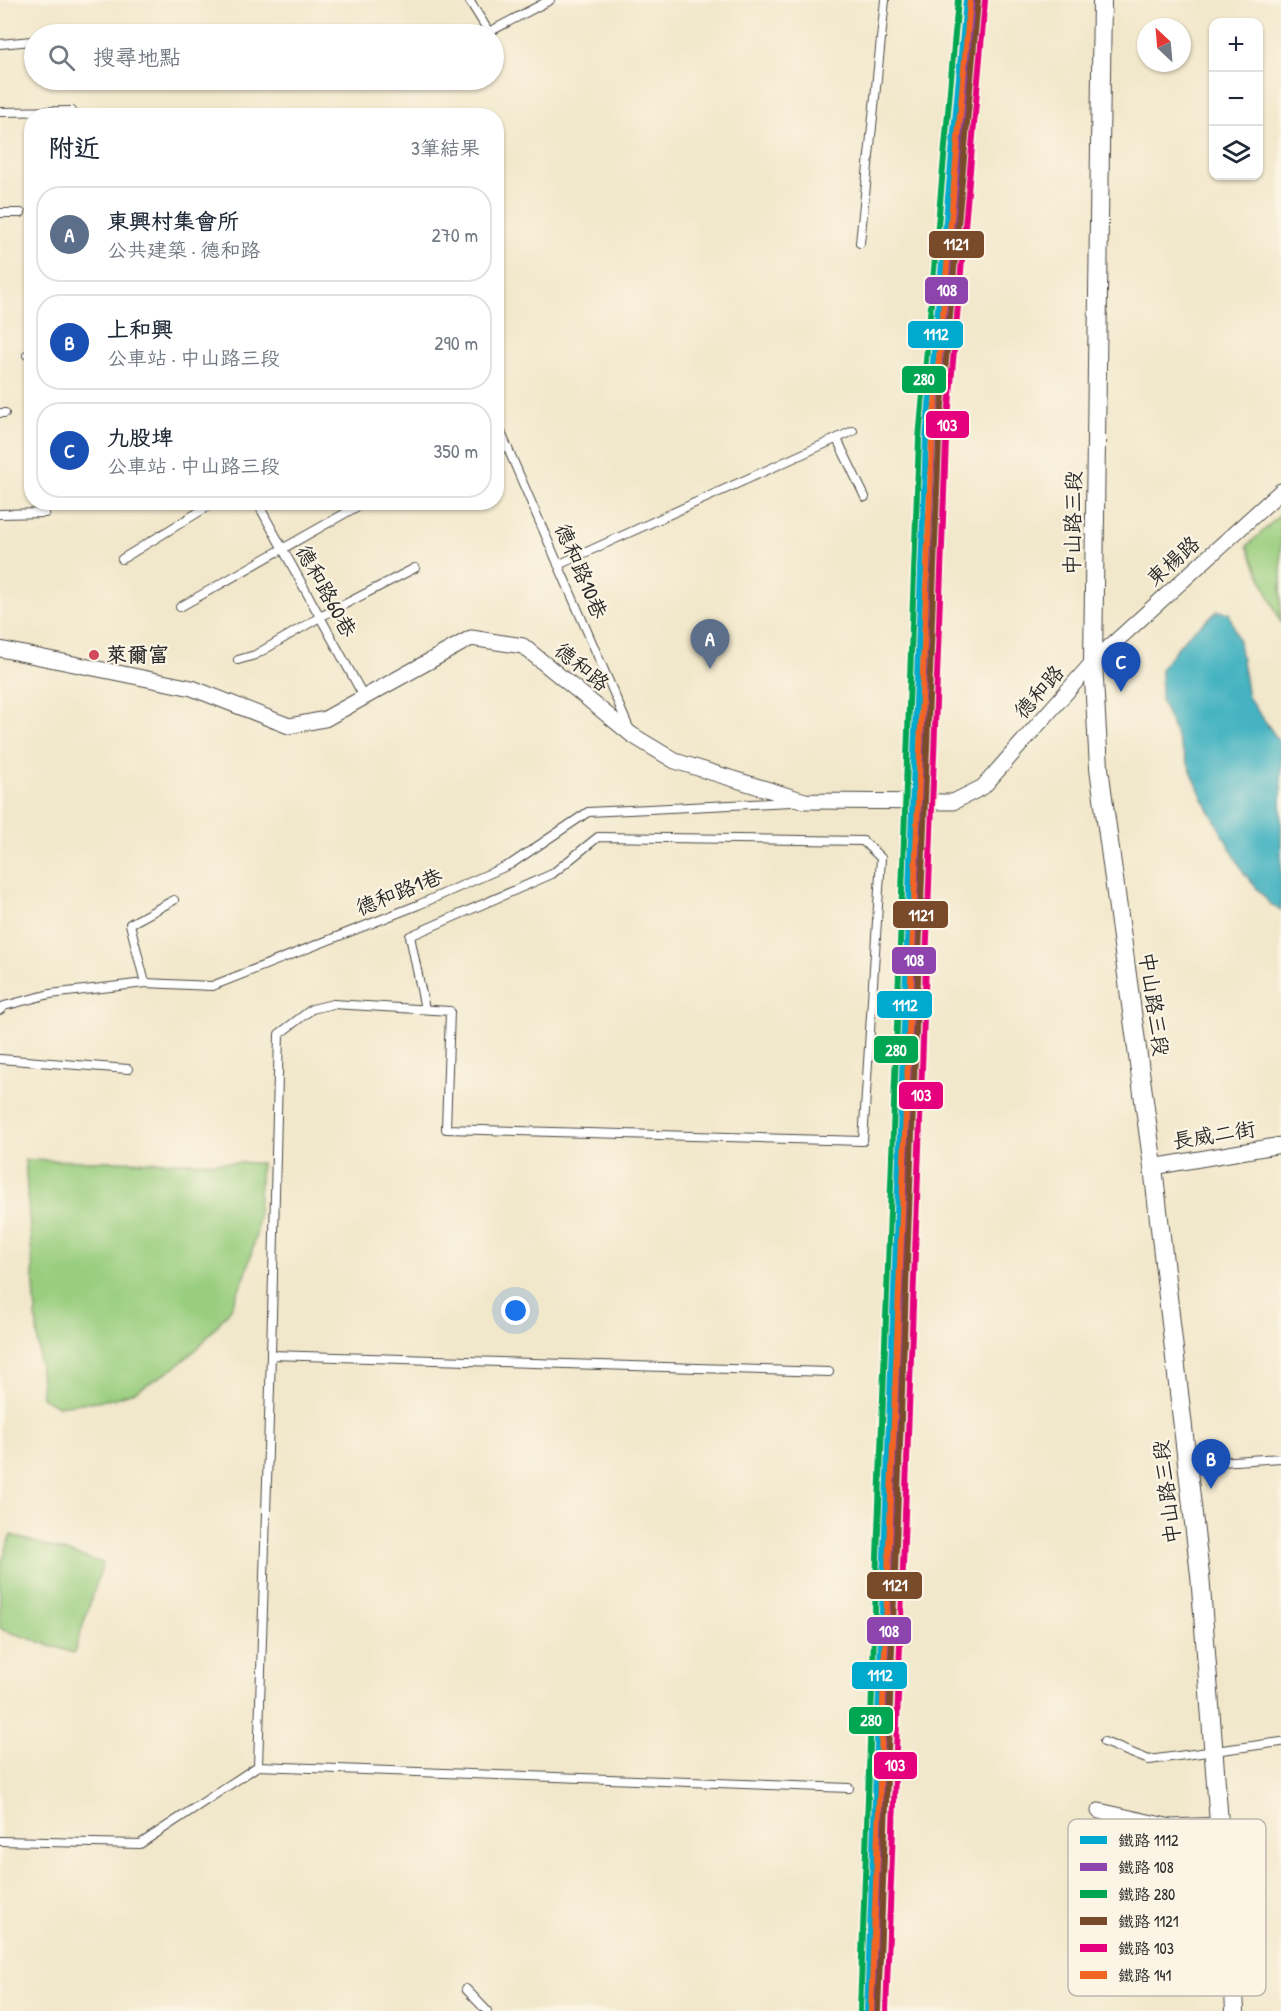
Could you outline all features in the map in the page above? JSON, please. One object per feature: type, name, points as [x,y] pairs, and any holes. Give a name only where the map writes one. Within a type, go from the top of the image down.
[{"type":"street","name":"中山路三段","points":[[1102,0],[1093,662],[1099,768],[1153,1167],[1200,1575],[1220,1819]]},
{"type":"street","name":"東楊路","points":[[1093,662],[1281,490]]},
{"type":"street","name":"德和路","points":[[0,649],[192,688],[289,726],[325,719],[471,638],[523,646],[632,735],[675,761],[805,801],[953,802],[983,787],[1093,662]]},
{"type":"street","name":"長威二街","points":[[1153,1167],[1281,1145]]},
{"type":"street","points":[[1099,1811],[1135,1819]]},
{"type":"street","name":"中山路三段","points":[[1234,1996],[1235,2011]]},
{"type":"lane","points":[[469,0],[484,24]]},
{"type":"lane","points":[[504,24],[550,0]]},
{"type":"lane","points":[[860,243],[885,0]]},
{"type":"lane","points":[[0,44],[24,42]]},
{"type":"lane","points":[[0,112],[24,112]]},
{"type":"lane","points":[[0,213],[21,213]]},
{"type":"lane","points":[[558,565],[854,431]]},
{"type":"lane","points":[[837,439],[866,497]]},
{"type":"lane","name":"德和路10巷","points":[[504,440],[632,735]]},
{"type":"lane","points":[[122,559],[202,510]]},
{"type":"lane","name":"德和路60巷","points":[[261,510],[364,697]]},
{"type":"lane","points":[[180,607],[351,510]]},
{"type":"lane","points":[[0,514],[45,513]]},
{"type":"lane","points":[[238,660],[255,655],[415,568]]},
{"type":"lane","name":"德和路1巷","points":[[0,1010],[4,1006],[50,994],[145,983],[212,986],[418,905],[511,864],[588,812],[805,801]]},
{"type":"lane","points":[[258,1767],[279,1034],[312,1009],[333,1004],[450,1011],[446,1128],[863,1141],[881,858],[863,841],[598,837],[552,874],[410,936],[425,1009]]},
{"type":"lane","points":[[145,983],[129,924],[174,900]]},
{"type":"lane","points":[[0,1059],[128,1069]]},
{"type":"lane","points":[[271,1355],[829,1372]]},
{"type":"lane","points":[[1186,1464],[1281,1458]]},
{"type":"lane","points":[[1104,1742],[1149,1760],[1281,1742]]},
{"type":"lane","points":[[0,1841],[140,1844],[258,1767],[849,1788]]},
{"type":"lane","points":[[466,1989],[487,2011]]},
{"type":"green space","points":[[1281,514],[1281,623],[1247,546]]},
{"type":"green space","points":[[25,1160],[261,1163],[257,1231],[246,1274],[230,1310],[199,1347],[173,1369],[134,1392],[113,1399],[58,1406],[42,1397]]},
{"type":"green space","points":[[11,1535],[103,1563],[74,1653],[0,1629],[0,1568]]},
{"type":"water","points":[[1218,611],[1229,613],[1239,642],[1248,697],[1281,744],[1281,910],[1270,904],[1244,873],[1203,799],[1161,700],[1161,668],[1187,636]]},
{"type":"rail line","name":"280","points":[[860,2011],[919,439],[958,0]]},
{"type":"rail line","name":"1112","points":[[867,2011],[926,439],[966,0]]},
{"type":"rail line","name":"141","points":[[871,2011],[932,440],[970,0]]},
{"type":"rail line","name":"1121","points":[[878,2011],[939,440],[978,0]]},
{"type":"rail line","name":"108","points":[[875,2011],[933,439],[973,1]]},
{"type":"rail line","name":"103","points":[[886,2011],[946,440],[985,1]]},
{"type":"place","name":"萊爾富","points":[[94,655]]},
{"type":"place","name":"東興村集會所","points":[[710,669]]},
{"type":"place","name":"九股埤","points":[[1121,692]]},
{"type":"place","name":"上和興","points":[[1211,1489]]}]
